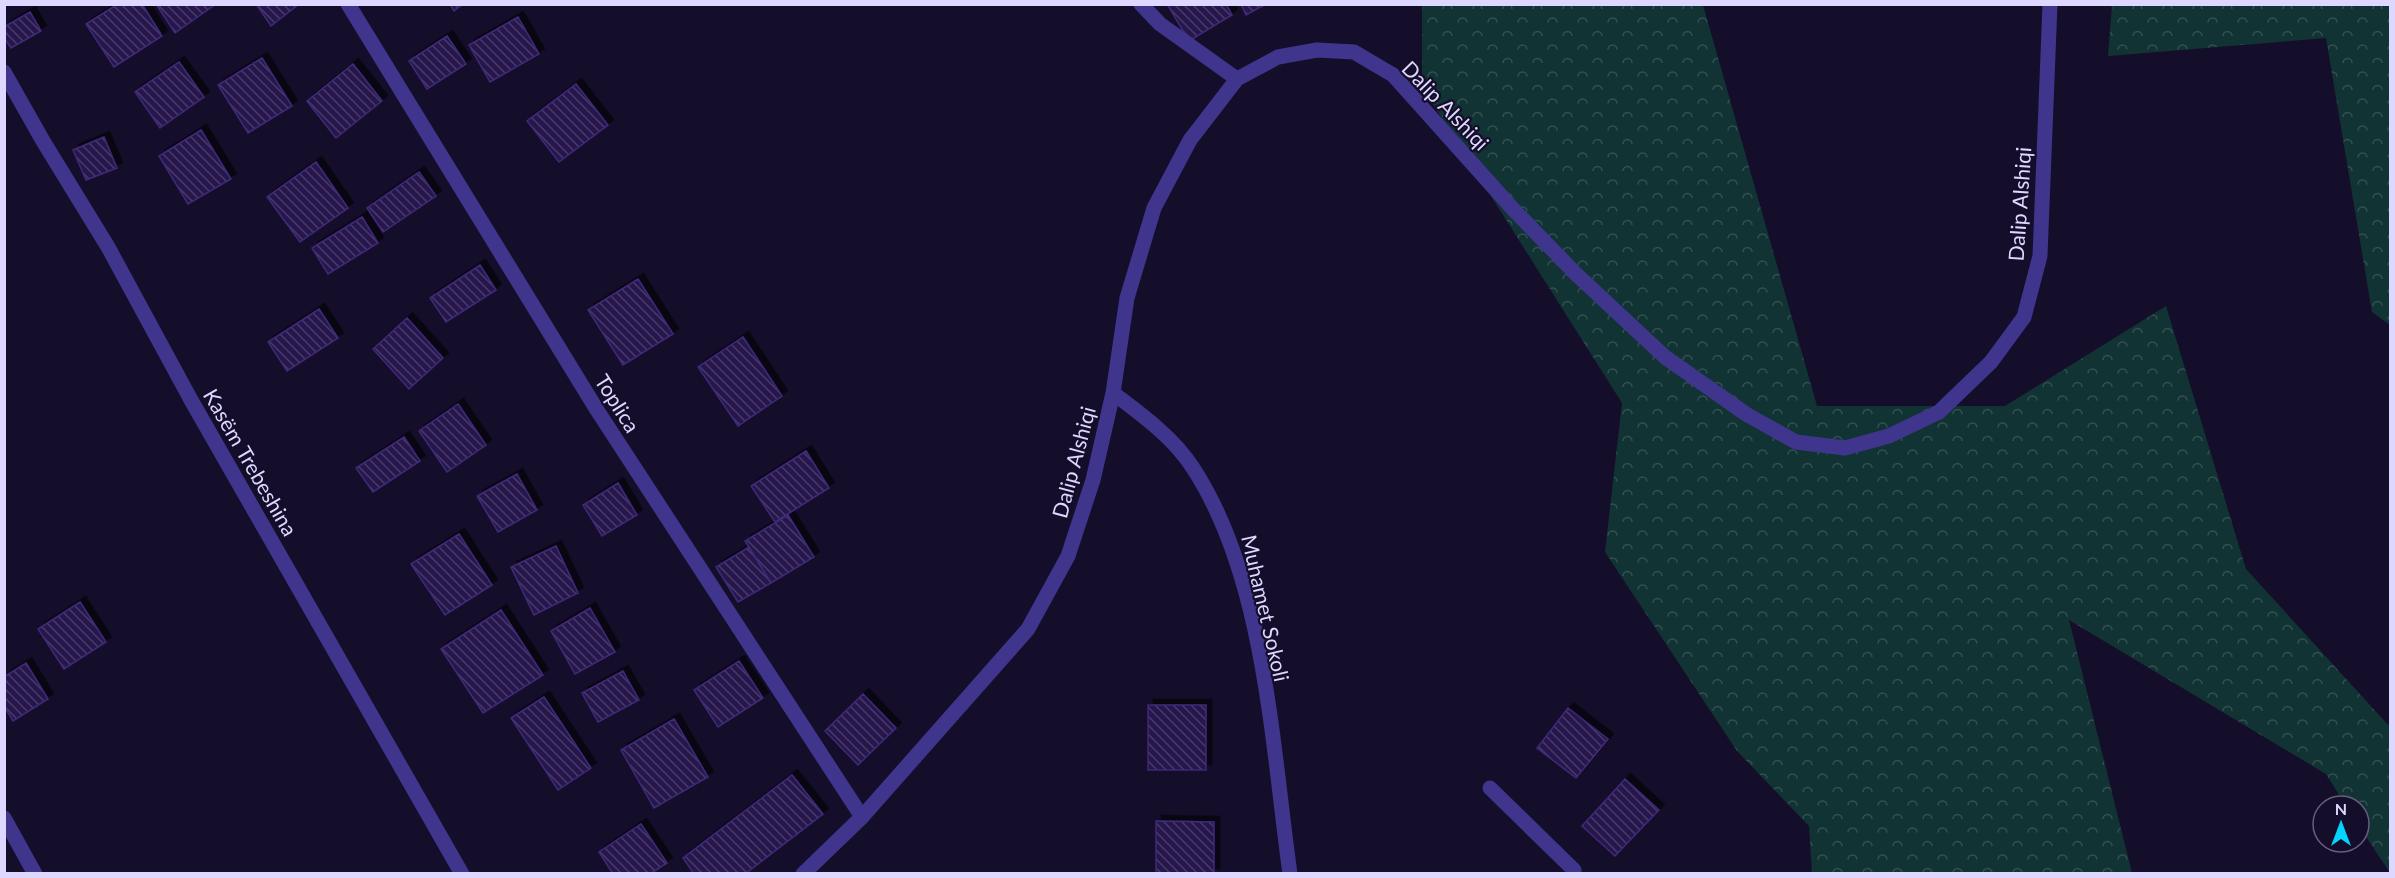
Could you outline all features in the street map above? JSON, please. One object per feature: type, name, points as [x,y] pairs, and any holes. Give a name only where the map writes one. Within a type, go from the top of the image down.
[{"type":"street","name":"Toplica","points":[[348,4],[597,410],[862,818]]},
{"type":"street","points":[[1141,4],[1160,24],[1237,79]]},
{"type":"street","name":"Dalip Alshiqi","points":[[803,873],[862,818],[1028,629],[1068,556],[1093,480],[1113,393],[1127,298],[1154,208],[1190,140],[1237,79],[1278,57],[1317,50],[1354,52],[1393,75],[1537,234],[1665,357],[1746,414],[1796,442],[1845,448],[1889,436],[1939,412],[1991,362],[2024,317],[2040,256],[2049,4]]},
{"type":"street","name":"Kasëm Trebeshina","points":[[4,72],[108,247],[191,400],[462,873]]},
{"type":"street","name":"Muhamet Sokoli","points":[[1113,393],[1151,422],[1192,466],[1223,521],[1243,582],[1262,672],[1290,873]]},
{"type":"street","points":[[1490,789],[1574,870],[1573,873]]},
{"type":"street","points":[[4,818],[35,873]]},
{"type":"green space","points":[[1422,5],[1703,5],[1817,406],[2005,406],[2166,306],[2246,569],[2390,727],[2390,873],[2371,844],[2371,794],[2338,794],[2326,774],[2069,620],[2132,873],[1812,873],[1809,826],[1737,751],[1605,552],[1622,403],[1422,87]]},
{"type":"green space","points":[[2112,5],[2390,5],[2390,325],[2372,312],[2326,38],[2108,56]]},
{"type":"building","points":[[118,4],[142,4],[162,36],[114,67],[86,24]]},
{"type":"building","points":[[156,4],[216,4],[175,33]]},
{"type":"building","points":[[256,4],[299,4],[271,26]]},
{"type":"building","points":[[450,4],[463,4],[454,11]]},
{"type":"building","points":[[1167,4],[1226,4],[1232,15],[1189,41]]},
{"type":"building","points":[[1241,4],[1266,4],[1246,15]]},
{"type":"building","points":[[30,12],[41,31],[11,48],[4,38],[4,27]]},
{"type":"building","points":[[518,17],[539,54],[490,82],[469,45]]},
{"type":"building","points":[[447,36],[466,64],[427,89],[409,61]]},
{"type":"building","points":[[262,58],[292,106],[248,133],[218,85]]},
{"type":"building","points":[[179,62],[204,97],[160,128],[135,92]]},
{"type":"building","points":[[353,64],[382,101],[336,138],[307,101]]},
{"type":"building","points":[[576,84],[608,125],[559,162],[527,121]]},
{"type":"building","points":[[201,130],[231,179],[188,204],[159,156]]},
{"type":"building","points":[[104,137],[117,168],[86,180],[73,150]]},
{"type":"building","points":[[316,162],[348,208],[300,242],[267,197]]},
{"type":"building","points":[[419,172],[436,196],[383,232],[367,208]]},
{"type":"building","points":[[362,217],[378,243],[328,274],[312,248]]},
{"type":"building","points":[[480,265],[496,290],[446,322],[430,298]]},
{"type":"building","points":[[638,279],[673,334],[623,365],[588,310]]},
{"type":"building","points":[[319,309],[338,338],[287,371],[268,342]]},
{"type":"building","points":[[407,318],[443,358],[409,389],[373,349]]},
{"type":"building","points":[[743,337],[782,396],[738,426],[698,367]]},
{"type":"building","points":[[458,404],[486,445],[447,472],[419,431]]},
{"type":"building","points":[[404,437],[420,461],[373,492],[356,468]]},
{"type":"building","points":[[806,451],[829,488],[775,522],[751,486]]},
{"type":"building","points":[[517,474],[537,510],[498,532],[477,496]]},
{"type":"building","points":[[618,483],[637,515],[602,536],[583,505]]},
{"type":"building","points":[[788,515],[814,557],[771,583],[745,541]]},
{"type":"building","points":[[459,534],[492,585],[445,615],[411,564]]},
{"type":"building","points":[[556,546],[578,593],[534,615],[511,567]]},
{"type":"building","points":[[749,547],[771,583],[738,602],[716,567]]},
{"type":"building","points":[[80,602],[106,642],[64,669],[38,629]]},
{"type":"building","points":[[590,608],[615,652],[575,674],[551,631]]},
{"type":"building","points":[[501,610],[543,675],[483,713],[441,649]]},
{"type":"building","points":[[739,661],[763,698],[718,727],[694,690]]},
{"type":"building","points":[[26,663],[48,699],[13,721],[4,706],[4,677]]},
{"type":"building","points":[[623,671],[639,700],[598,722],[582,693]]},
{"type":"building","points":[[863,694],[896,728],[858,765],[825,731]]},
{"type":"building","points":[[544,697],[591,768],[558,790],[511,718]]},
{"type":"building","points":[[1148,705],[1206,705],[1206,770],[1148,770]]},
{"type":"building","points":[[1568,708],[1608,739],[1576,778],[1537,748]]},
{"type":"building","points":[[674,719],[708,777],[654,808],[621,750]]},
{"type":"building","points":[[792,775],[823,814],[745,874],[694,874],[683,858]]},
{"type":"building","points":[[1625,779],[1659,810],[1615,856],[1582,826]]},
{"type":"building","points":[[1156,821],[1214,822],[1214,874],[1156,874]]},
{"type":"building","points":[[641,824],[667,863],[650,874],[613,874],[599,852]]}]
